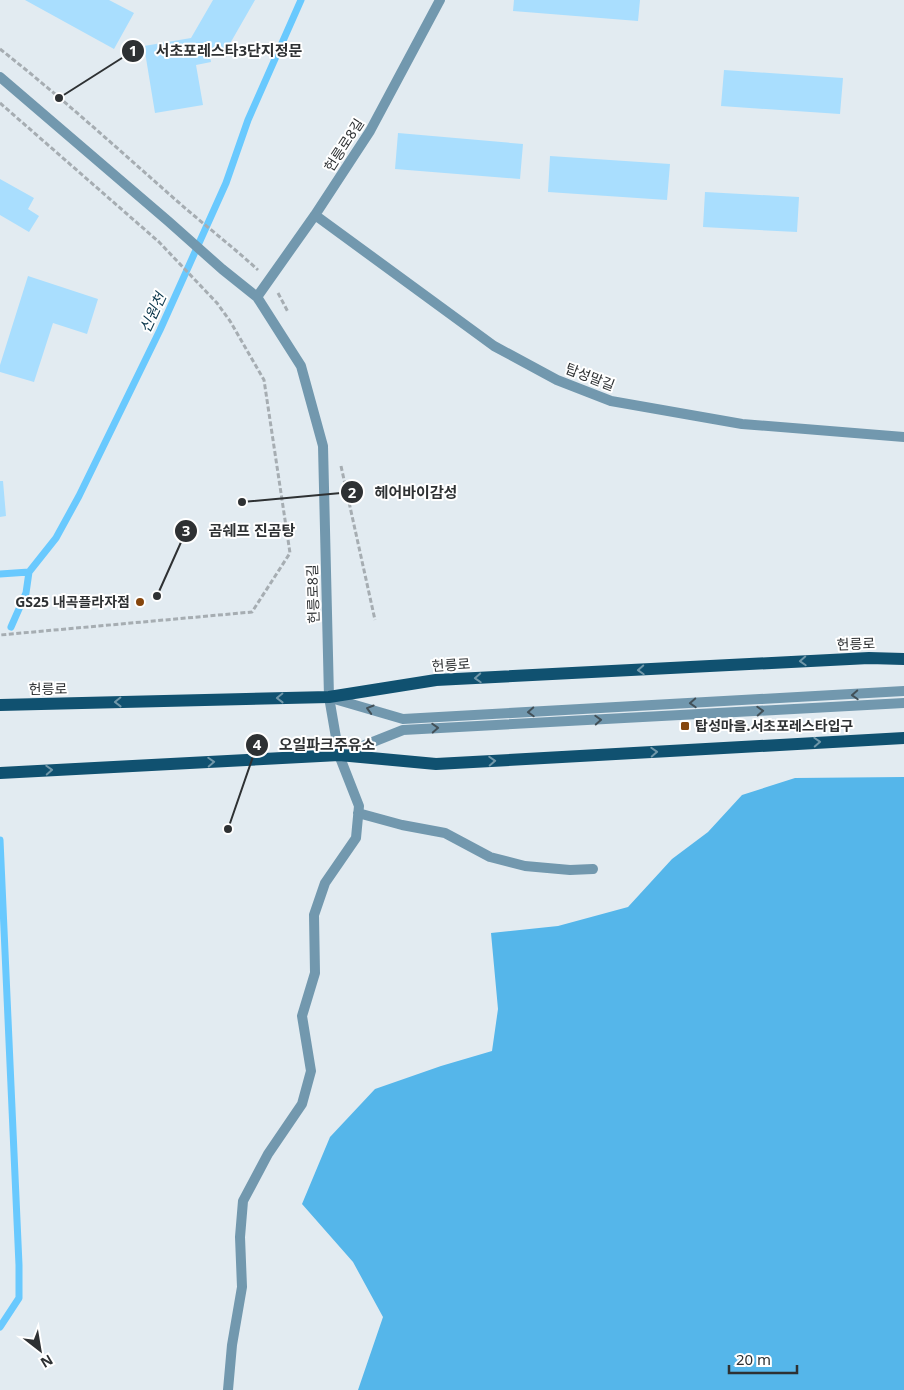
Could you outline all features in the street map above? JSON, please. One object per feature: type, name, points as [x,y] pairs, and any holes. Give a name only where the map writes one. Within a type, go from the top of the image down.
[{"type":"main road","name":"헌릉로","points":[[0,705],[329,697],[436,680],[869,658],[904,659]]},
{"type":"main road","points":[[0,773],[339,755],[436,764],[904,738]]},
{"type":"street","name":"헌릉로8길","points":[[257,297],[370,130],[440,0]]},
{"type":"street","name":"헌릉로8길","points":[[0,77],[257,297],[301,366],[323,446],[329,697],[339,755],[359,806],[356,838],[325,883],[314,916],[315,973],[302,1016],[310,1071],[302,1104],[268,1154],[243,1202],[240,1236],[242,1287],[232,1345],[228,1390]]},
{"type":"street","name":"탑성말길","points":[[314,215],[494,346],[557,380],[611,401],[742,424],[904,437]]},
{"type":"street","points":[[329,697],[403,719],[904,692]]},
{"type":"street","points":[[339,755],[403,730],[904,703]]},
{"type":"street","points":[[358,813],[402,825],[445,833],[490,857],[525,866],[570,870],[593,869]]},
{"type":"path","points":[[0,49],[73,108],[178,202],[233,247]]},
{"type":"path","points":[[0,103],[161,246],[217,303],[264,380],[290,552],[252,612],[0,635]]},
{"type":"shaded area","points":[[904,777],[904,1390],[358,1390],[383,1317],[353,1262],[302,1204],[330,1137],[375,1089],[492,1051],[498,1009],[491,933],[558,926],[628,907],[672,859],[708,832],[742,795],[795,778]]},
{"type":"building","points":[[25,0],[109,0],[134,13],[114,49]]},
{"type":"building","points":[[213,0],[255,0],[224,54],[214,49],[210,56],[211,62],[196,65],[203,105],[155,113],[144,46],[191,38]]},
{"type":"building","points":[[514,0],[640,0],[638,21],[513,11]]},
{"type":"building","points":[[724,70],[843,78],[840,114],[721,106]]},
{"type":"building","points":[[398,133],[523,144],[520,179],[395,169]]},
{"type":"building","points":[[550,156],[670,164],[667,200],[548,192]]},
{"type":"building","points":[[0,179],[34,198],[28,209],[39,216],[29,232],[0,215]]},
{"type":"building","points":[[705,192],[799,197],[797,232],[703,227]]},
{"type":"building","points":[[28,276],[98,299],[87,334],[53,323],[34,382],[0,372],[0,365]]},
{"type":"building","points":[[0,481],[3,481],[6,516],[0,517]]},
{"type":"waterway","name":"신원천","points":[[11,627],[26,593],[29,572],[56,538],[79,496],[160,330],[226,183],[248,120],[301,0]]},
{"type":"waterway","points":[[0,574],[29,572]]},
{"type":"waterway","name":"신원천","points":[[0,840],[19,1265],[19,1298],[0,1327]]},
{"type":"place","name":"서초포레스타3단지정문","points":[[59,98]]},
{"type":"place","name":"헤어바이감성","points":[[242,502]]},
{"type":"place","name":"곰쉐프 진곰탕","points":[[157,596]]},
{"type":"place","name":"GS25 내곡플라자점","points":[[140,602]]},
{"type":"place","name":"탑성마을.서초포레스타입구","points":[[685,726]]},
{"type":"place","name":"오일파크주유소","points":[[228,829]]}]
